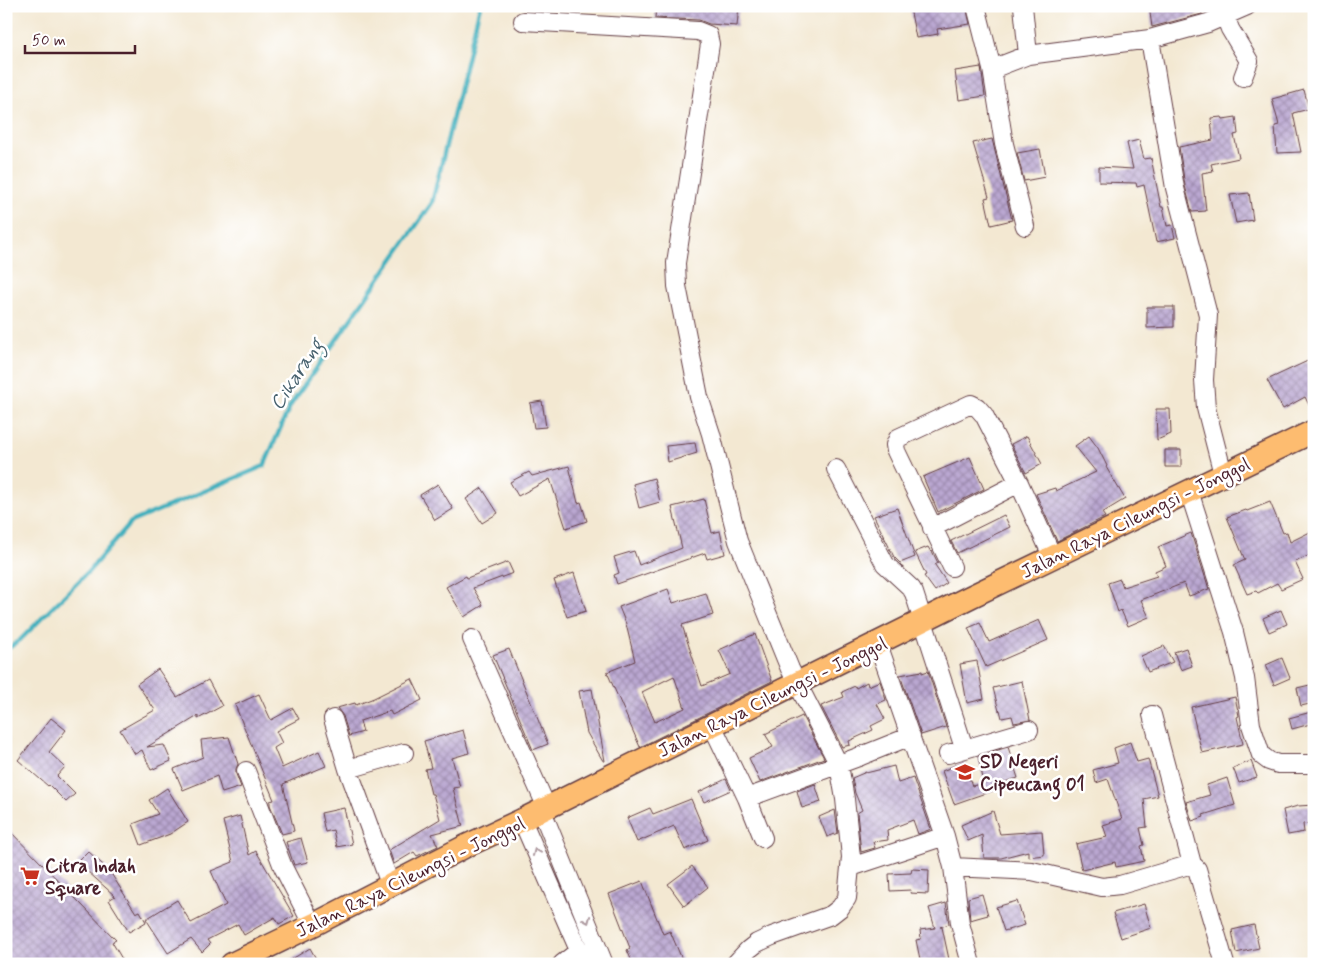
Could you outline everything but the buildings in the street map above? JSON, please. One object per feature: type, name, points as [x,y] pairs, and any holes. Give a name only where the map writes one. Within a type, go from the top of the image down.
[{"type":"main road","name":"Jalan Raya Cileungsi - Jonggol","points":[[245,961],[312,924],[466,846],[537,813],[1189,490],[1314,431]]},
{"type":"street","points":[[976,6],[992,69],[1004,144],[1024,226]]},
{"type":"street","points":[[1023,6],[1028,55]]},
{"type":"street","points":[[992,69],[1028,55],[1150,39],[1208,23],[1247,6]]},
{"type":"street","points":[[1229,13],[1227,21],[1230,29],[1250,61],[1243,77]]},
{"type":"street","points":[[523,22],[698,31],[708,34],[710,44],[676,263],[677,286],[699,397],[711,434],[738,541],[790,669],[839,765],[845,799],[851,867],[847,898],[835,912],[757,943],[735,964]]},
{"type":"street","points":[[1150,39],[1175,188],[1208,315],[1204,380],[1206,408],[1223,474]]},
{"type":"street","points":[[952,566],[932,528],[896,451],[895,445],[898,438],[970,404],[977,407],[984,415],[1019,482],[1052,558]]},
{"type":"street","points":[[836,469],[885,564],[914,593],[923,621],[956,751],[1029,730]]},
{"type":"street","points":[[932,528],[1019,482]]},
{"type":"street","points":[[1189,490],[1234,632],[1252,725],[1262,755],[1269,761],[1278,764],[1314,764]]},
{"type":"street","points":[[472,639],[537,813],[582,957],[562,964]]},
{"type":"street","points":[[878,644],[945,836],[953,867],[960,923],[971,964]]},
{"type":"street","points":[[1152,715],[1192,864],[1197,869],[1225,964]]},
{"type":"street","points":[[333,719],[348,769],[390,884]]},
{"type":"street","points":[[712,725],[748,798],[763,838]]},
{"type":"street","points":[[748,798],[839,765],[911,736]]},
{"type":"street","points":[[348,769],[404,752]]},
{"type":"street","points":[[246,771],[283,867],[312,924]]},
{"type":"street","points":[[537,813],[604,964]]},
{"type":"street","points":[[851,867],[945,836]]},
{"type":"street","points":[[953,867],[1032,871],[1102,886],[1120,885],[1192,864]]},
{"type":"waterway","name":"Cikarang","points":[[6,650],[20,640],[88,572],[131,522],[264,466],[290,406],[432,203],[480,6]]},
{"type":"place","name":"SD Negeri Cipeucang 01","points":[[965,772]]},
{"type":"place","name":"Citra Indah Square","points":[[30,876]]}]
